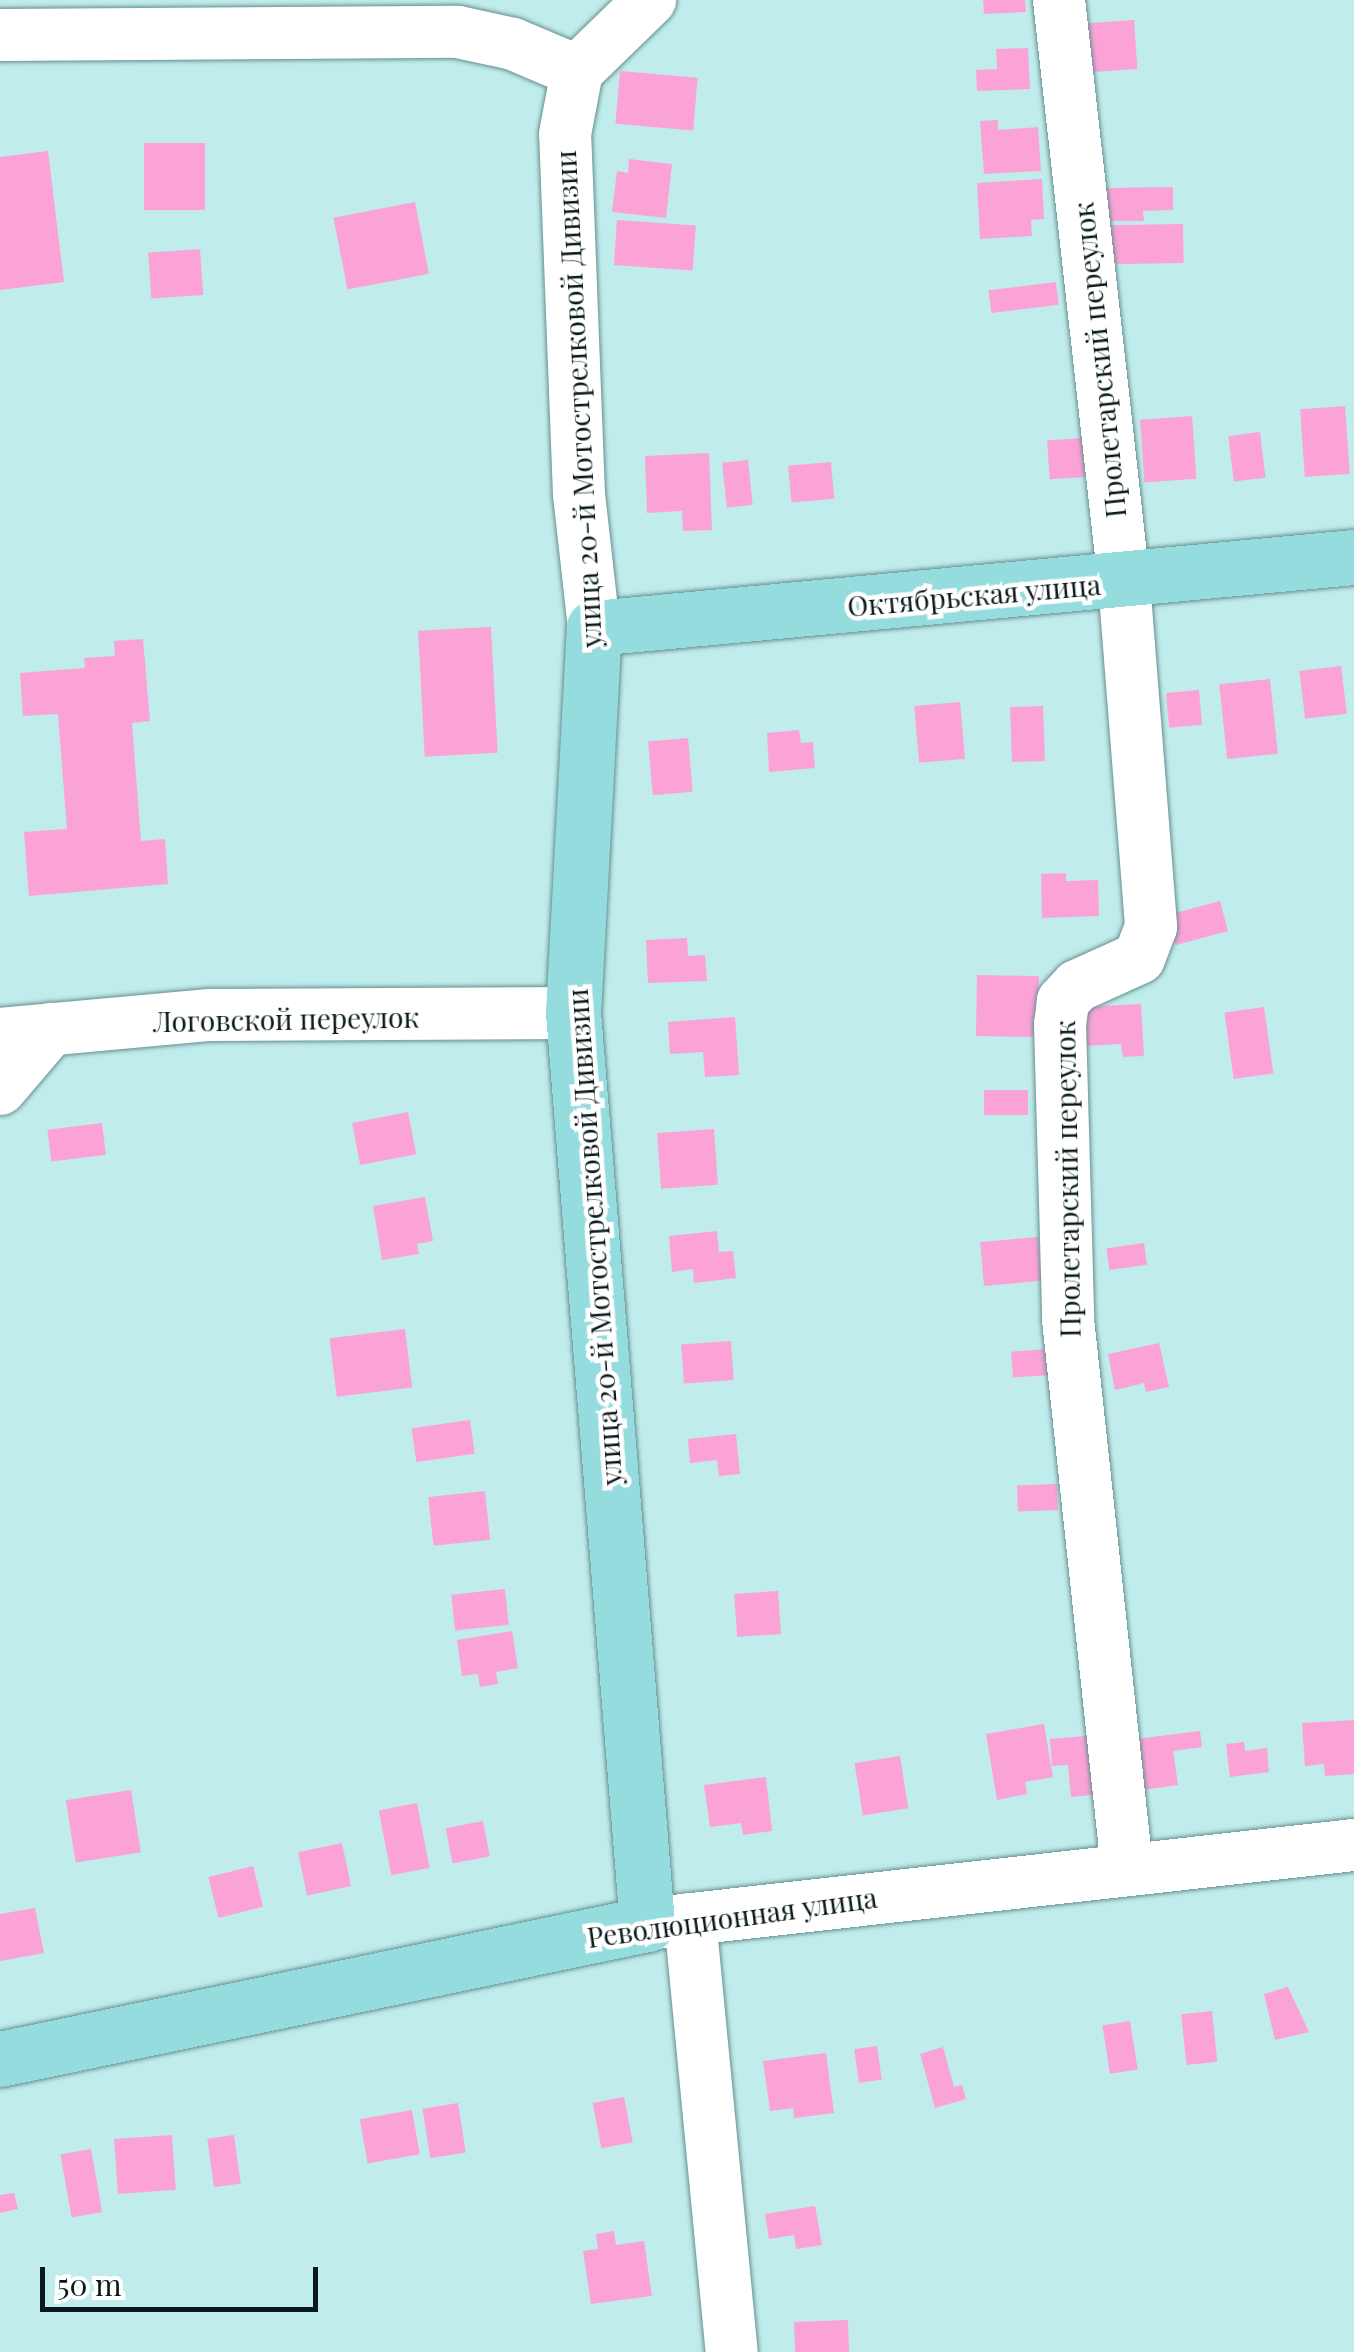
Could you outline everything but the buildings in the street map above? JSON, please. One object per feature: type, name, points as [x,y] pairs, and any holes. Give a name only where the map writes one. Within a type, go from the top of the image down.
[{"type":"main road","name":"Октябрьская улица","points":[[594,628],[1124,582],[1354,557]]},
{"type":"main road","name":"улица 20-й Мотострелковой Дивизии","points":[[594,628],[574,1012],[669,1922]]},
{"type":"main road","name":"Революционная улица","points":[[0,2059],[669,1922]]},
{"type":"street","points":[[5,32],[458,32],[514,44],[577,72],[650,0]]},
{"type":"street","name":"Пролетарский переулок","points":[[1059,0],[1124,582],[1149,937],[1139,958],[1076,986],[1063,1000],[1060,1024],[1068,1319],[1127,1868]]},
{"type":"street","name":"улица 20-й Мотострелковой Дивизии","points":[[577,72],[564,134],[578,495],[594,628]]},
{"type":"street","name":"Логовской переулок","points":[[0,1034],[210,1014],[326,1019],[574,1012]]},
{"type":"street","points":[[0,1088],[51,1029]]},
{"type":"street","name":"Революционная улица","points":[[669,1922],[1354,1845]]},
{"type":"street","name":"улица 20-й Мотострелковой Дивизии","points":[[669,1922],[732,2352]]}]
